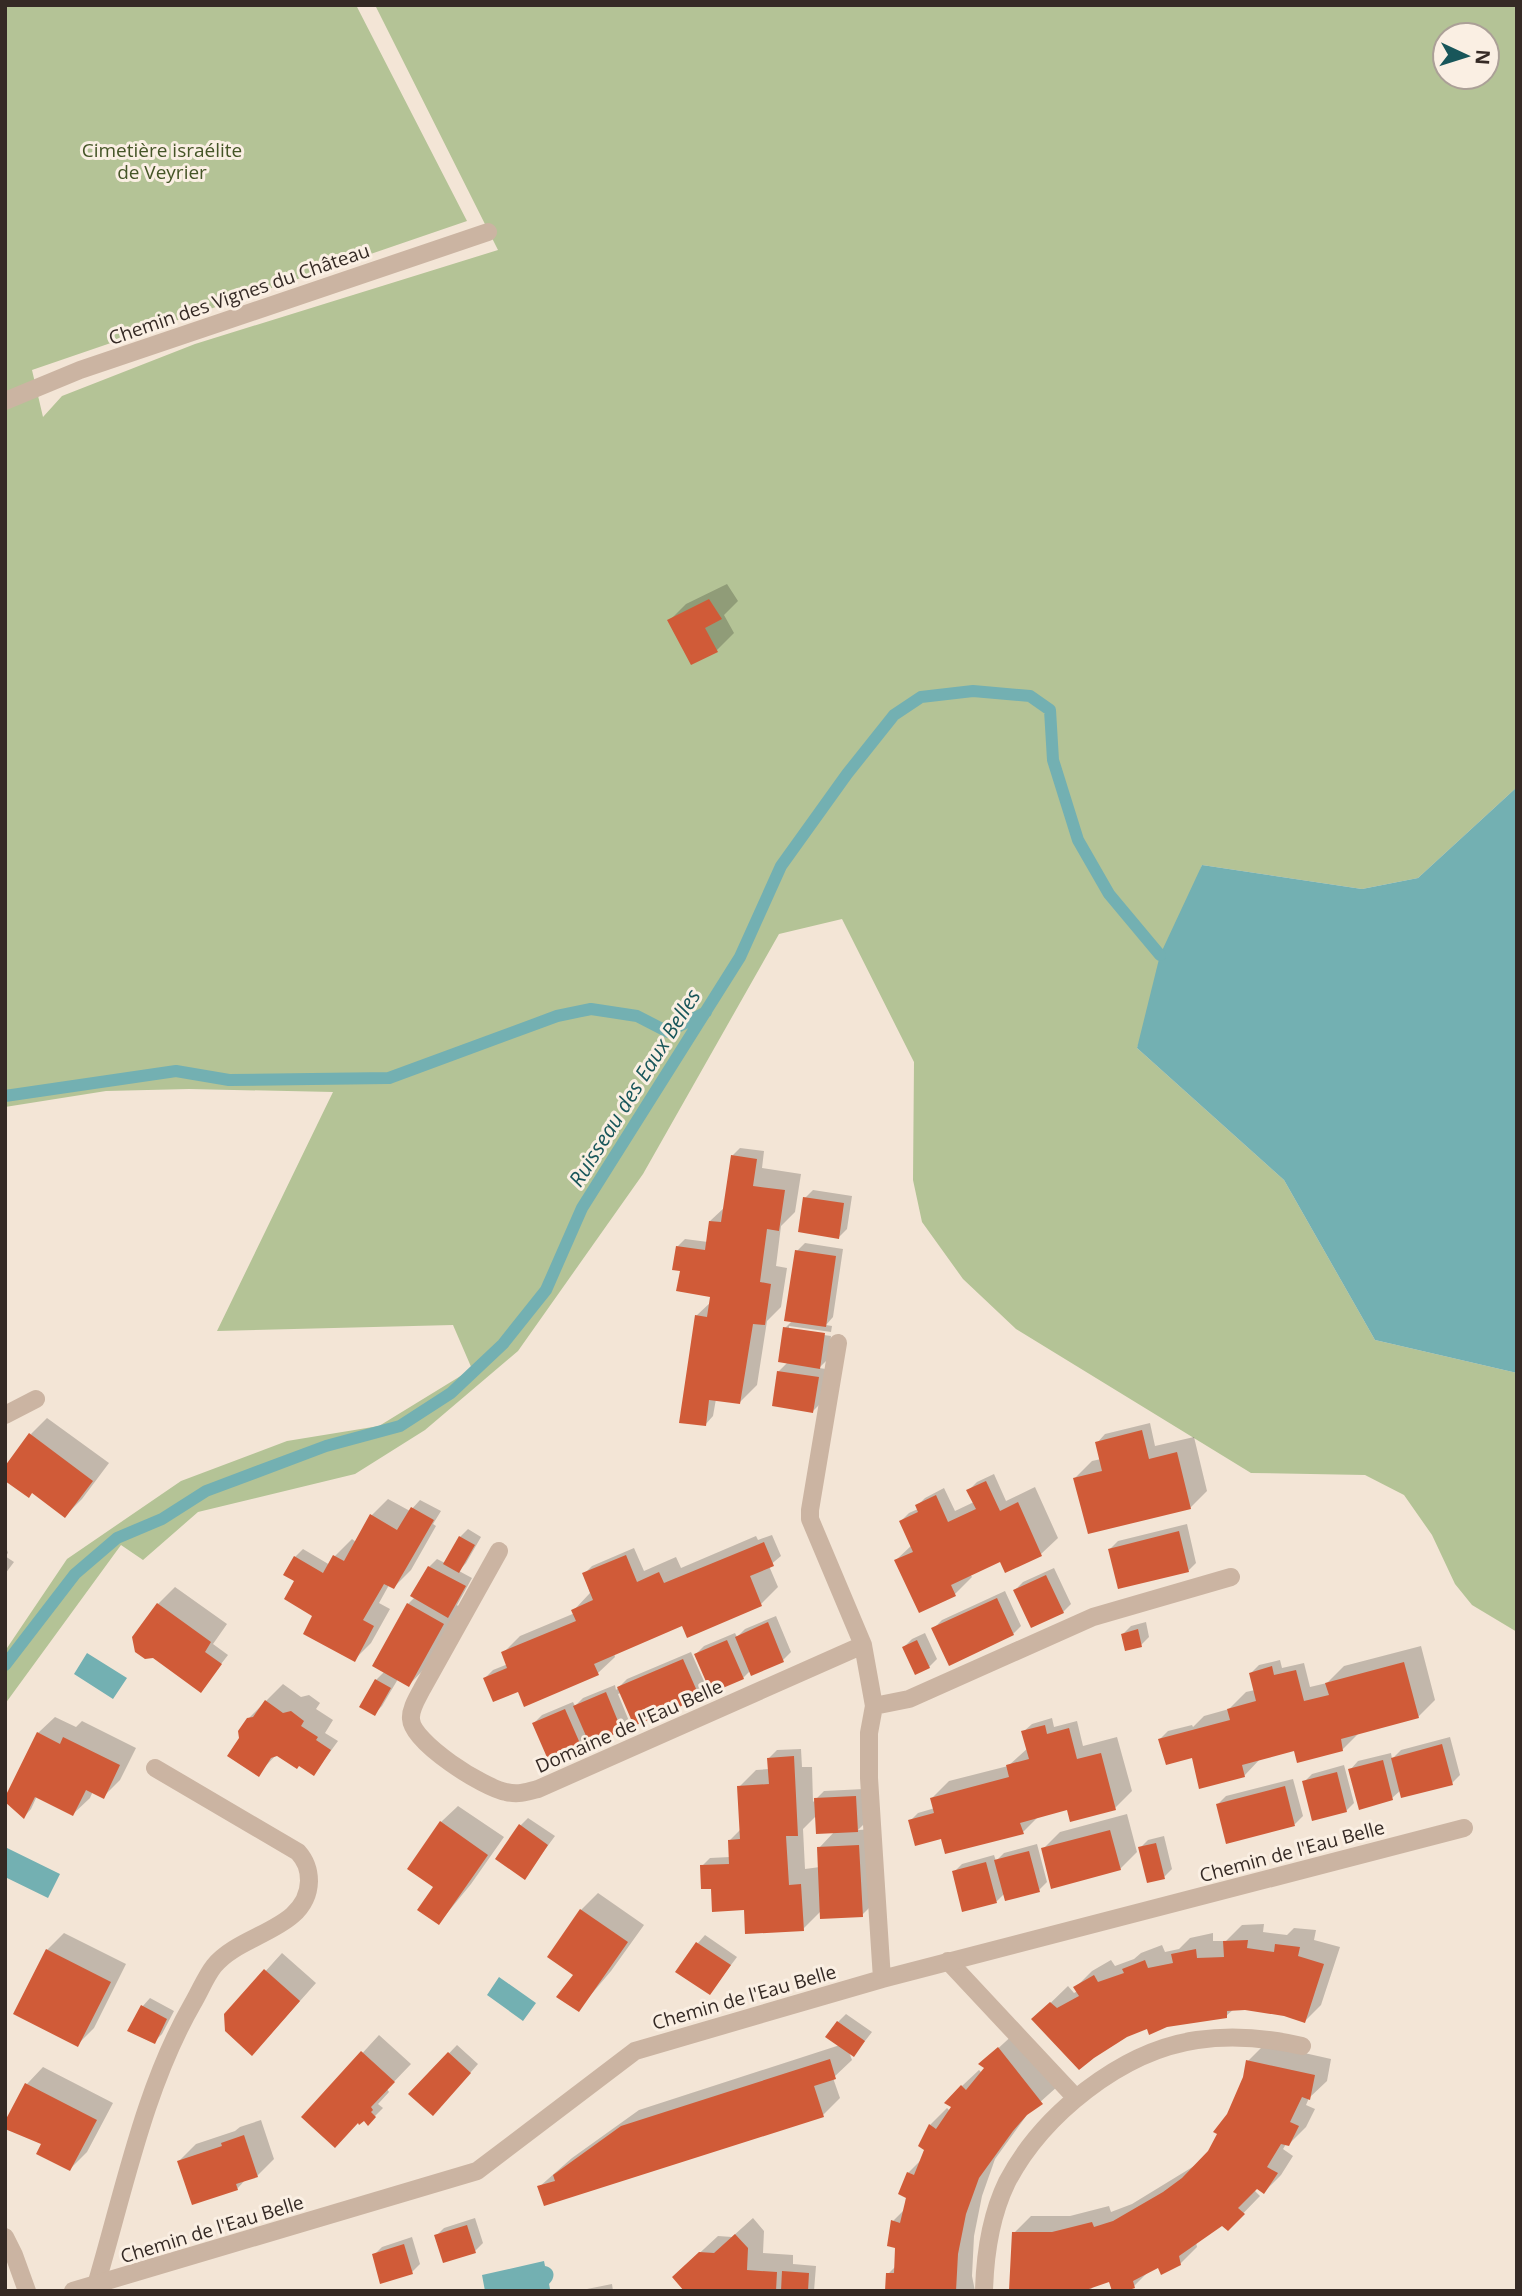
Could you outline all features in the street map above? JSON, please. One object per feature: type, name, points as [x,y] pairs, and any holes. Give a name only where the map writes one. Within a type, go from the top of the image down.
[{"type":"street","name":"Chemin des Vignes du Château","points":[[5,401],[80,370],[488,232]]},
{"type":"street","points":[[838,1343],[810,1519],[863,1645],[874,1706],[869,1733],[869,1778],[882,1979]]},
{"type":"street","points":[[5,1415],[36,1399]]},
{"type":"street","name":"Domaine de l'Eau Belle","points":[[499,1551],[413,1706],[411,1719],[416,1733],[427,1745],[476,1779],[505,1792],[522,1794],[538,1789],[863,1645]]},
{"type":"street","points":[[874,1706],[909,1699],[1093,1617],[1231,1577]]},
{"type":"street","points":[[96,2285],[157,2075],[184,2019],[214,1966],[232,1949],[288,1919],[303,1906],[309,1889],[305,1860],[298,1852],[155,1768]]},
{"type":"street","name":"Chemin de l'Eau Belle","points":[[73,2291],[477,2171],[635,2051],[948,1961],[1464,1828]]},
{"type":"street","points":[[948,1961],[1076,2098]]},
{"type":"street","points":[[984,2291],[991,2228],[1007,2183],[1033,2144],[1076,2098],[1130,2063],[1195,2040],[1257,2038],[1302,2046]]},
{"type":"street","points":[[5,2237],[15,2255],[27,2291]]},
{"type":"green space","name":"Cimetière israélite de Veyrier","points":[[5,5],[356,5],[467,221],[32,370],[43,417],[62,396],[195,344],[498,250],[375,5],[1517,5],[1517,787],[1418,878],[1362,889],[1202,865],[1137,1048],[1284,1180],[1375,1340],[1517,1373],[1517,1632],[1472,1605],[1455,1584],[1432,1535],[1404,1495],[1365,1475],[1251,1473],[1016,1329],[963,1279],[922,1222],[913,1180],[914,1062],[842,919],[779,934],[643,1174],[518,1351],[425,1430],[355,1474],[198,1512],[143,1560],[121,1545],[5,1704],[5,1651],[67,1559],[181,1481],[287,1441],[379,1426],[472,1369],[453,1325],[217,1331],[333,1092],[189,1089],[106,1091],[5,1107]]},
{"type":"water","points":[[1517,787],[1517,1373],[1375,1340],[1284,1180],[1137,1048],[1160,955],[1202,865],[1362,889],[1418,878]]},
{"type":"water","points":[[87,1653],[127,1678],[113,1699],[74,1674]]},
{"type":"water","points":[[5,1847],[60,1874],[48,1898],[5,1877]]},
{"type":"water","points":[[499,1977],[536,2003],[523,2021],[487,1995]]},
{"type":"water","points":[[544,2261],[545,2266],[553,2273],[550,2289],[485,2291],[482,2275]]},
{"type":"building","points":[[709,599],[722,619],[705,628],[718,652],[691,665],[667,620]]},
{"type":"building","points":[[731,1155],[757,1159],[753,1186],[785,1190],[779,1231],[767,1229],[760,1282],[771,1284],[765,1325],[753,1324],[740,1404],[709,1400],[706,1426],[679,1423],[695,1315],[707,1317],[710,1297],[676,1291],[680,1271],[672,1270],[676,1246],[705,1250],[709,1221],[721,1222]]},
{"type":"building","points":[[803,1197],[844,1203],[839,1239],[798,1232]]},
{"type":"building","points":[[795,1250],[836,1256],[826,1327],[784,1321]]},
{"type":"building","points":[[783,1327],[825,1333],[820,1369],[778,1362]]},
{"type":"building","points":[[777,1371],[819,1377],[813,1413],[772,1406]]},
{"type":"building","points":[[1142,1430],[1149,1459],[1177,1452],[1191,1509],[1088,1534],[1073,1478],[1102,1471],[1095,1442]]},
{"type":"building","points":[[29,1433],[93,1481],[65,1518],[32,1493],[29,1498],[5,1481],[5,1466]]},
{"type":"building","points":[[986,1481],[1000,1511],[1018,1502],[1042,1556],[1005,1573],[1000,1562],[951,1585],[956,1596],[919,1613],[894,1560],[913,1552],[899,1521],[918,1512],[915,1505],[936,1495],[948,1522],[976,1509],[966,1490]]},
{"type":"building","points":[[411,1507],[434,1520],[394,1589],[384,1584],[363,1620],[374,1626],[355,1662],[303,1634],[312,1616],[284,1599],[294,1581],[283,1575],[294,1556],[323,1573],[333,1555],[344,1561],[370,1514],[397,1530]]},
{"type":"building","points":[[1179,1531],[1189,1572],[1118,1589],[1108,1549]]},
{"type":"building","points":[[459,1536],[475,1545],[459,1573],[443,1564]]},
{"type":"building","points":[[764,1542],[774,1566],[750,1576],[762,1606],[687,1638],[682,1626],[594,1664],[599,1675],[524,1707],[518,1692],[493,1702],[483,1678],[507,1668],[501,1652],[576,1621],[571,1610],[593,1600],[582,1573],[626,1555],[637,1582],[659,1572],[664,1583]]},
{"type":"building","points":[[428,1566],[466,1586],[448,1618],[410,1596]]},
{"type":"building","points":[[1046,1575],[1064,1613],[1031,1628],[1013,1590]]},
{"type":"building","points":[[997,1598],[1014,1635],[949,1666],[931,1628]]},
{"type":"building","points":[[157,1603],[211,1642],[205,1652],[222,1664],[201,1693],[153,1658],[145,1659],[135,1652],[132,1637]]},
{"type":"building","points":[[407,1603],[444,1624],[409,1687],[372,1666]]},
{"type":"building","points":[[768,1622],[784,1662],[751,1676],[735,1637]]},
{"type":"building","points":[[1138,1629],[1142,1647],[1125,1651],[1121,1634]]},
{"type":"building","points":[[727,1640],[744,1679],[711,1693],[694,1654]]},
{"type":"building","points":[[917,1640],[930,1668],[915,1675],[902,1647]]},
{"type":"building","points":[[683,1659],[700,1698],[634,1726],[617,1687]]},
{"type":"building","points":[[1404,1662],[1419,1718],[1341,1739],[1343,1751],[1297,1763],[1294,1751],[1242,1765],[1245,1777],[1199,1789],[1192,1758],[1166,1765],[1158,1739],[1230,1720],[1227,1709],[1256,1701],[1249,1673],[1272,1666],[1274,1675],[1296,1670],[1304,1701],[1329,1695],[1325,1683]]},
{"type":"building","points":[[375,1679],[391,1688],[375,1716],[359,1707]]},
{"type":"building","points":[[606,1692],[622,1731],[590,1745],[573,1706]]},
{"type":"building","points":[[265,1700],[283,1713],[291,1711],[304,1721],[301,1726],[331,1750],[314,1776],[277,1756],[271,1758],[259,1777],[227,1756],[239,1738],[238,1731],[247,1718],[253,1717]]},
{"type":"building","points":[[565,1709],[582,1748],[549,1762],[532,1723]]},
{"type":"building","points":[[1045,1725],[1047,1734],[1069,1728],[1077,1759],[1101,1753],[1116,1810],[1070,1822],[1067,1810],[1020,1823],[1024,1834],[945,1854],[941,1839],[915,1846],[908,1820],[934,1813],[930,1798],[1009,1777],[1006,1765],[1029,1759],[1021,1731]]},
{"type":"building","points":[[37,1732],[60,1744],[63,1737],[120,1765],[104,1799],[86,1790],[73,1816],[35,1797],[24,1819],[5,1802]]},
{"type":"building","points":[[1442,1744],[1453,1785],[1401,1798],[1391,1758]]},
{"type":"building","points":[[794,1756],[798,1836],[786,1836],[789,1885],[801,1884],[804,1931],[745,1934],[744,1910],[712,1912],[711,1889],[701,1889],[700,1865],[729,1864],[728,1840],[740,1839],[737,1786],[769,1784],[767,1758]]},
{"type":"building","points":[[1383,1760],[1393,1800],[1359,1810],[1348,1769]]},
{"type":"building","points":[[1337,1772],[1347,1812],[1312,1821],[1302,1781]]},
{"type":"building","points":[[1285,1786],[1295,1826],[1226,1844],[1216,1804]]},
{"type":"building","points":[[856,1796],[858,1832],[816,1834],[814,1798]]},
{"type":"building","points":[[440,1821],[488,1855],[439,1925],[417,1910],[433,1887],[407,1869]]},
{"type":"building","points":[[519,1824],[548,1845],[525,1880],[495,1859]]},
{"type":"building","points":[[1110,1830],[1121,1870],[1051,1889],[1041,1848]]},
{"type":"building","points":[[1156,1843],[1165,1879],[1147,1883],[1138,1847]]},
{"type":"building","points":[[859,1845],[863,1917],[820,1919],[817,1847]]},
{"type":"building","points":[[1029,1851],[1040,1892],[1005,1901],[994,1860]]},
{"type":"building","points":[[986,1862],[997,1903],[962,1912],[952,1871]]},
{"type":"building","points":[[580,1909],[628,1942],[579,2012],[556,1997],[573,1975],[547,1957]]},
{"type":"building","points":[[1248,1940],[1247,1948],[1274,1952],[1275,1944],[1300,1947],[1298,1956],[1324,1964],[1305,2023],[1284,2016],[1245,2010],[1227,2011],[1227,2018],[1167,2027],[1149,2035],[1147,2029],[1127,2037],[1079,2070],[1031,2019],[1050,2002],[1057,2008],[1079,1996],[1073,1987],[1094,1975],[1098,1982],[1124,1973],[1122,1969],[1145,1960],[1148,1968],[1173,1963],[1171,1954],[1196,1949],[1197,1958],[1224,1957],[1223,1941]]},
{"type":"building","points":[[696,1942],[731,1965],[710,1995],[675,1972]]},
{"type":"building","points":[[46,1949],[111,1982],[78,2047],[13,2014]]},
{"type":"building","points":[[264,1969],[300,2001],[252,2056],[225,2031],[224,2014]]},
{"type":"building","points":[[141,2005],[167,2019],[155,2044],[127,2031]]},
{"type":"building","points":[[837,2021],[865,2041],[854,2057],[825,2037]]},
{"type":"building","points":[[998,2047],[1043,2104],[1027,2115],[1013,2131],[979,2178],[966,2214],[958,2254],[956,2291],[885,2291],[886,2273],[894,2273],[895,2248],[887,2246],[891,2220],[900,2223],[906,2198],[898,2194],[907,2172],[914,2175],[924,2150],[918,2146],[929,2124],[936,2129],[951,2107],[944,2103],[961,2085],[966,2090],[984,2068],[978,2064]]},
{"type":"building","points":[[361,2051],[395,2082],[371,2107],[371,2112],[376,2117],[368,2126],[364,2121],[359,2125],[358,2123],[335,2148],[301,2117]]},
{"type":"building","points":[[448,2052],[471,2073],[433,2116],[408,2094]]},
{"type":"building","points":[[830,2059],[836,2079],[814,2086],[824,2117],[544,2206],[537,2186],[555,2181],[553,2175],[621,2126]]},
{"type":"building","points":[[1246,2060],[1315,2075],[1310,2100],[1302,2097],[1290,2122],[1299,2126],[1289,2146],[1281,2144],[1267,2167],[1278,2173],[1264,2194],[1257,2189],[1238,2208],[1245,2214],[1228,2231],[1222,2226],[1179,2256],[1181,2265],[1161,2275],[1158,2268],[1133,2281],[1135,2288],[1126,2291],[1112,2291],[1109,2282],[1083,2291],[1009,2291],[1012,2232],[1052,2232],[1092,2222],[1094,2227],[1113,2221],[1163,2192],[1182,2178],[1208,2151],[1217,2134],[1213,2132],[1227,2114],[1243,2077]]},
{"type":"building","points":[[25,2083],[97,2120],[70,2171],[36,2154],[41,2144],[5,2129],[5,2121]]},
{"type":"building","points":[[244,2135],[258,2177],[236,2184],[238,2190],[192,2205],[177,2161],[222,2146],[221,2143]]},
{"type":"building","points":[[467,2225],[476,2253],[443,2263],[434,2235]]},
{"type":"building","points":[[735,2234],[748,2248],[747,2270],[777,2272],[776,2291],[684,2291],[672,2277],[699,2252],[714,2253]]},
{"type":"building","points":[[404,2244],[413,2274],[380,2284],[372,2254]]},
{"type":"building","points":[[782,2271],[809,2273],[808,2291],[781,2291]]},
{"type":"waterway","name":"Ruisseau des Eaux Belles","points":[[5,1665],[75,1574],[117,1538],[162,1519],[206,1491],[326,1446],[400,1426],[451,1393],[503,1344],[546,1290],[582,1208],[740,957],[781,866],[847,774],[894,715],[921,697],[973,691],[1030,696],[1050,710],[1053,760],[1078,840],[1109,894],[1160,955]]},
{"type":"waterway","points":[[5,1096],[176,1071],[229,1080],[389,1078],[557,1016],[591,1009],[637,1016],[668,1032],[706,1012]]}]
